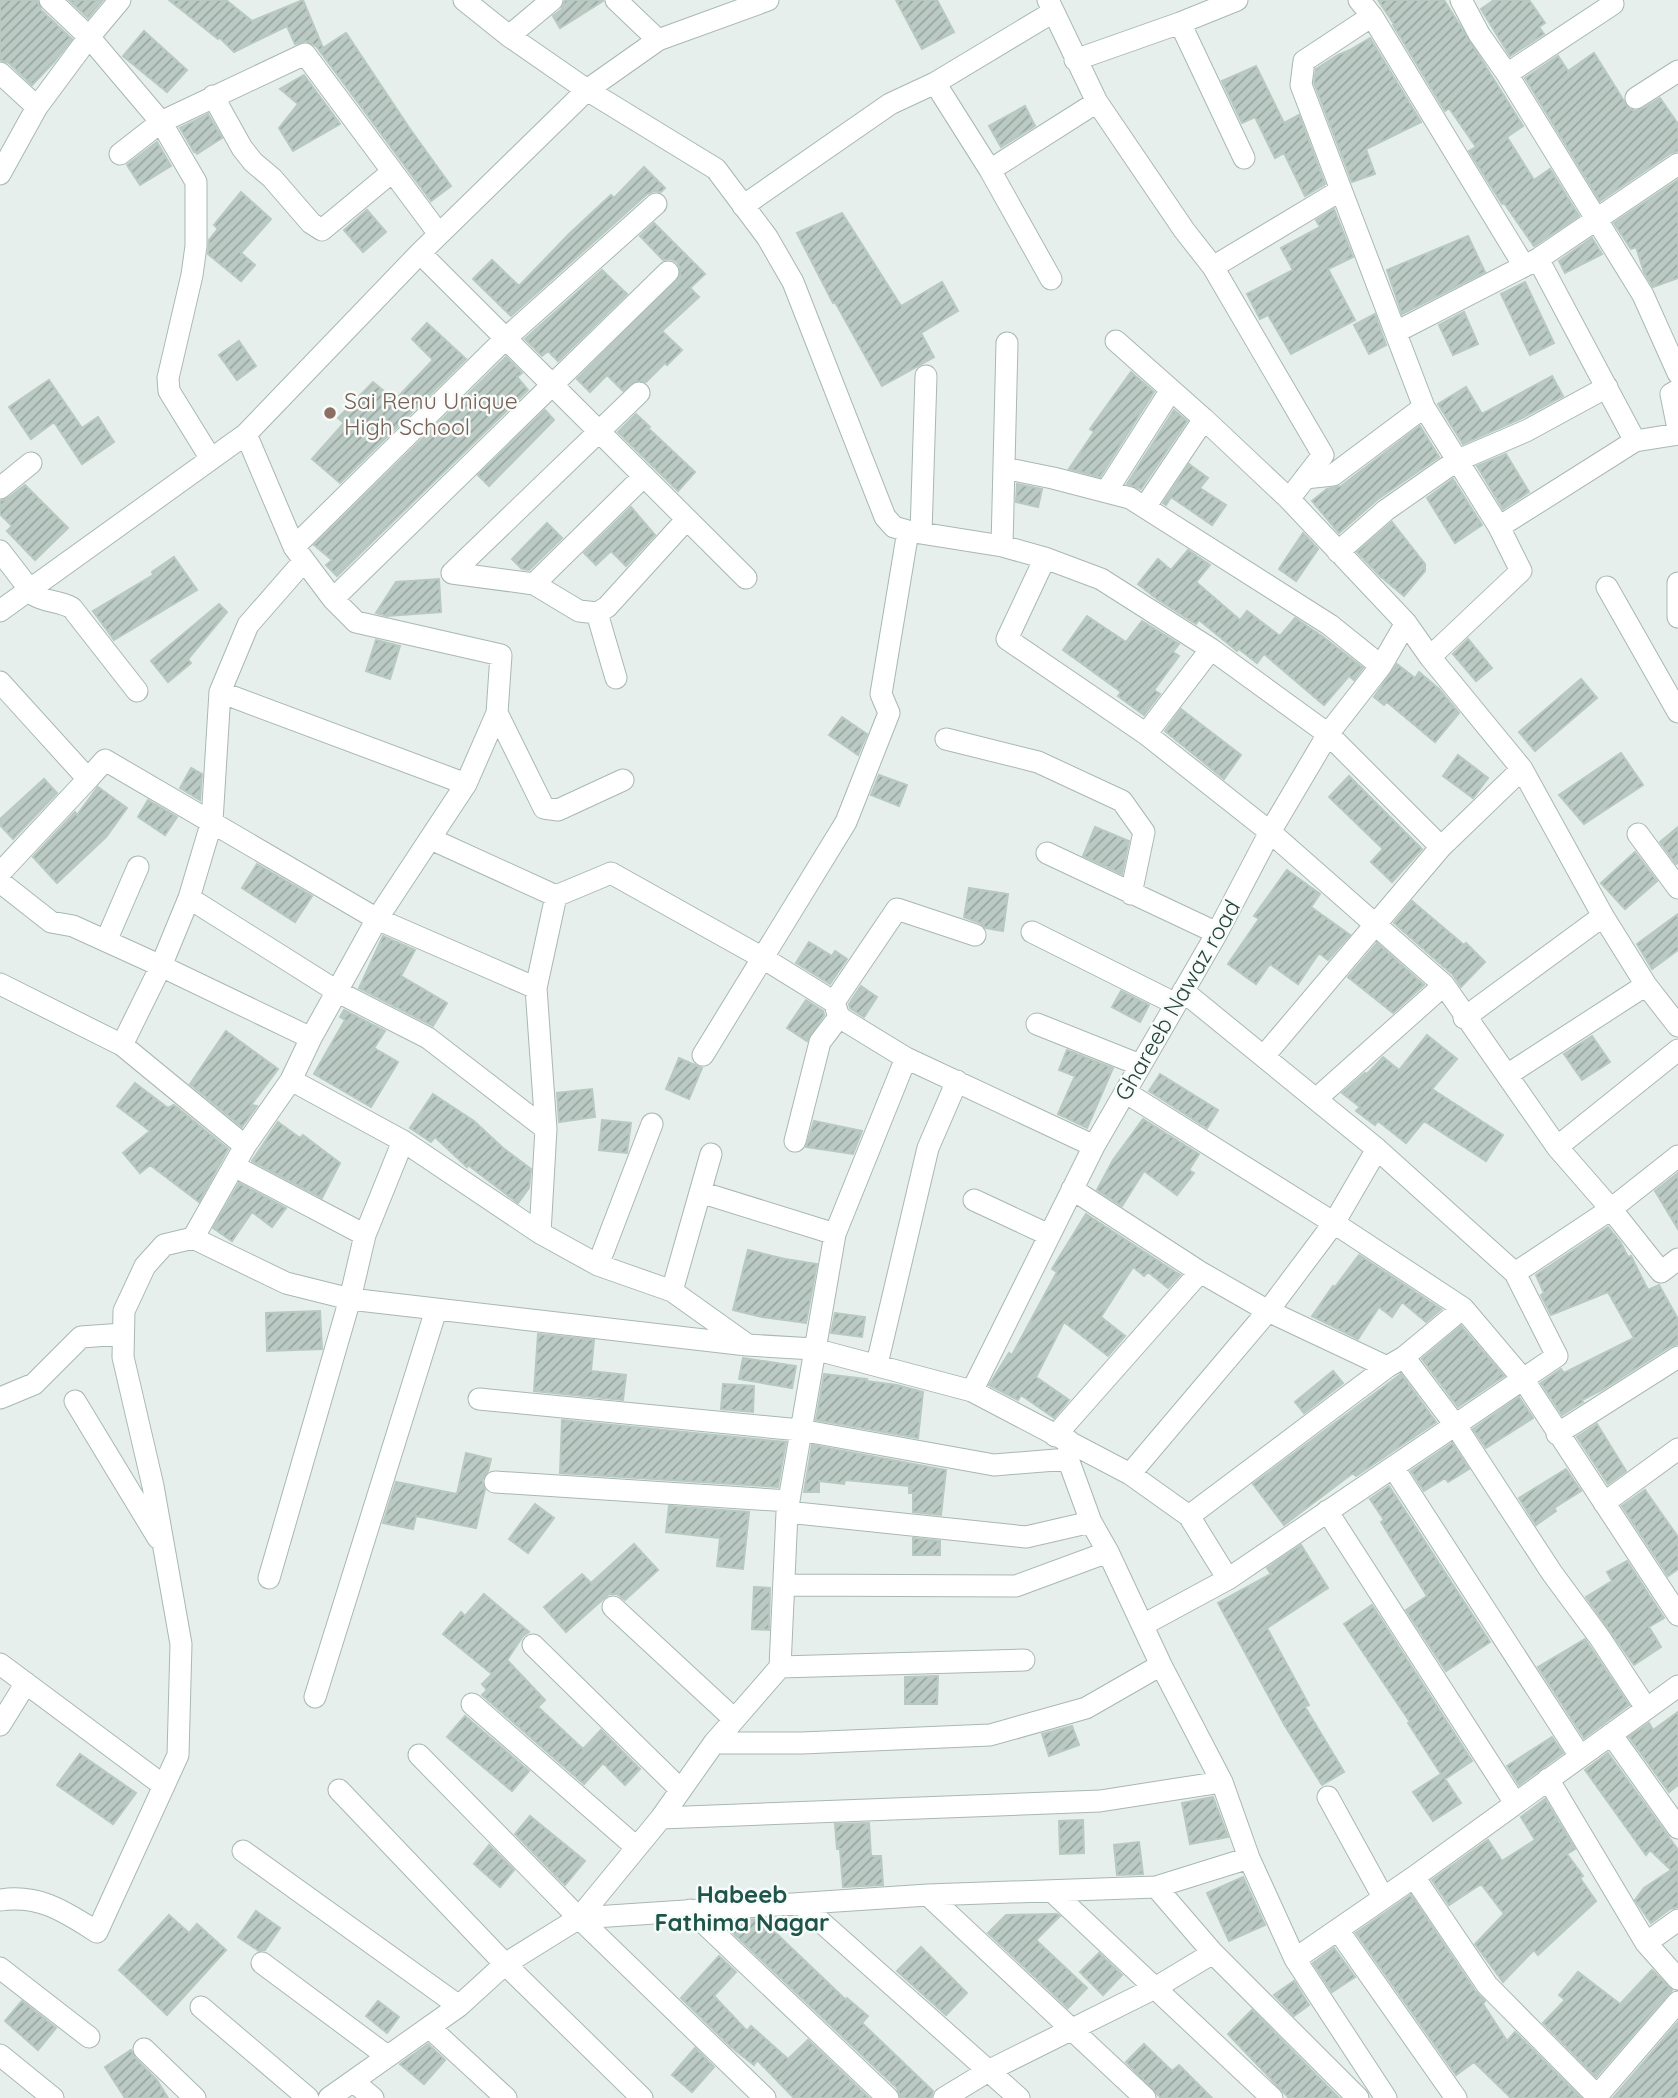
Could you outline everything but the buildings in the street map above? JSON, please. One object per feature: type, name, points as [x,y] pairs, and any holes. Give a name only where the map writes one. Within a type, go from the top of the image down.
[{"type":"street","points":[[50,0],[89,37],[161,121],[197,182],[196,246],[192,275],[168,378],[169,391],[211,459]]},
{"type":"street","points":[[0,174],[37,107],[120,0]]},
{"type":"street","points":[[464,0],[509,36],[587,90],[716,169],[767,237],[793,282],[885,517],[894,527],[1002,546],[1045,558],[1101,579],[1211,649],[1328,734],[1441,847]]},
{"type":"street","points":[[509,36],[552,0]]},
{"type":"street","points":[[616,0],[658,40]]},
{"type":"street","points":[[0,611],[28,588],[246,434],[420,253],[587,90],[658,40],[768,0]]},
{"type":"street","points":[[1075,60],[1237,0]]},
{"type":"street","points":[[1461,0],[1479,34],[1507,74],[1643,295],[1678,373]]},
{"type":"street","points":[[1507,74],[1614,4]]},
{"type":"street","points":[[743,206],[890,104],[935,83],[1050,6],[1097,102],[1184,230],[1213,267],[1323,455],[1289,499]]},
{"type":"street","points":[[1430,657],[1521,571],[1499,527],[1424,407],[1301,85],[1304,61],[1365,8],[1531,262],[1635,441]]},
{"type":"street","points":[[1180,23],[1244,158]]},
{"type":"street","points":[[120,154],[161,121],[305,54],[439,234]]},
{"type":"street","points":[[1636,97],[1678,71]]},
{"type":"street","points":[[0,73],[37,107]]},
{"type":"street","points":[[935,83],[990,170],[1051,279]]},
{"type":"street","points":[[212,96],[253,162],[272,178],[311,223],[322,230],[392,172]]},
{"type":"street","points":[[990,170],[1097,102]]},
{"type":"street","points":[[1396,332],[1531,262],[1678,164]]},
{"type":"street","points":[[1213,267],[1341,190]]},
{"type":"street","points":[[122,1045],[161,966],[189,898],[212,821],[220,692],[248,625],[299,555],[505,339],[656,204]]},
{"type":"street","points":[[420,253],[746,578]]},
{"type":"street","points":[[332,599],[668,272]]},
{"type":"street","points":[[1116,341],[1289,499],[1406,624],[1522,769],[1603,916],[1646,985],[1678,1026]]},
{"type":"street","points":[[1002,546],[1007,343]]},
{"type":"street","points":[[703,1055],[846,822],[889,713],[881,694],[914,532],[926,376]]},
{"type":"street","points":[[1338,552],[1386,510],[1457,461],[1526,431],[1606,387]]},
{"type":"street","points":[[1106,492],[1171,390]]},
{"type":"street","points":[[1499,527],[1635,441],[1678,431],[1671,394],[1678,390]]},
{"type":"street","points":[[639,393],[452,573],[534,584],[579,611],[597,613],[607,607],[687,519]]},
{"type":"street","points":[[1305,478],[1333,475],[1424,407]]},
{"type":"street","points":[[1144,507],[1204,419]]},
{"type":"street","points":[[193,1238],[245,1146],[291,1080],[311,1038],[377,919],[466,784],[497,713],[501,655],[356,622],[332,599],[299,555],[246,434]]},
{"type":"street","points":[[0,488],[31,463]]},
{"type":"street","points":[[1004,468],[1130,498],[1330,625],[1381,666]]},
{"type":"street","points":[[534,584],[644,477]]},
{"type":"street","points":[[0,551],[28,588],[40,599],[61,602],[72,608],[137,691]]},
{"type":"street","points":[[1045,558],[1007,639],[1146,734],[1270,832],[1444,985],[1464,1018],[1557,1147],[1661,1272],[1678,1259]]},
{"type":"street","points":[[1678,583],[1678,617]]},
{"type":"street","points":[[1607,587],[1678,712]]},
{"type":"street","points":[[597,613],[616,678]]},
{"type":"street","name":"Ghareeb Nawaz road","points":[[972,1391],[1094,1146],[1217,933],[1270,832],[1328,734],[1381,666],[1406,624]]},
{"type":"street","points":[[1146,734],[1211,649]]},
{"type":"street","points":[[0,681],[88,779]]},
{"type":"street","points":[[220,692],[466,784]]},
{"type":"street","points":[[497,713],[544,808],[558,810],[623,780]]},
{"type":"street","points":[[946,739],[1038,762],[1122,801],[1144,832],[1132,894]]},
{"type":"street","points":[[0,873],[105,760],[377,919],[536,988]]},
{"type":"street","points":[[1264,1056],[1441,847],[1522,769]]},
{"type":"street","points":[[1638,834],[1678,888]]},
{"type":"street","points":[[431,839],[556,896],[611,873],[763,958],[906,1058],[1094,1146]]},
{"type":"street","points":[[1047,853],[1217,933]]},
{"type":"street","points":[[106,942],[138,867]]},
{"type":"street","points":[[0,882],[51,922],[73,926],[311,1038]]},
{"type":"street","points":[[540,1233],[546,1129],[536,988],[556,896]]},
{"type":"street","points":[[189,898],[338,992],[428,1038],[546,1129]]},
{"type":"street","points":[[795,1141],[820,1042],[836,1010],[897,909],[975,935]]},
{"type":"street","points":[[1464,1018],[1603,916]]},
{"type":"street","points":[[1032,932],[1179,998],[1264,1056],[1377,1149],[1515,1273],[1557,1356],[1228,1578],[1143,1625]]},
{"type":"street","points":[[0,984],[122,1045],[245,1146]]},
{"type":"street","points":[[1317,1099],[1444,985]]},
{"type":"street","points":[[1507,1075],[1646,985]]},
{"type":"street","points":[[1037,1024],[1140,1065]]},
{"type":"street","points":[[1557,1147],[1678,1050]]},
{"type":"street","points":[[329,2098],[458,2006],[505,1964],[579,1918],[661,1818],[714,1743],[780,1667],[788,1506],[835,1234],[906,1058]]},
{"type":"street","points":[[291,1080],[403,1141],[540,1233],[598,1265],[672,1291],[747,1345]]},
{"type":"street","points":[[877,1364],[928,1148],[957,1082]]},
{"type":"street","points":[[1125,1092],[1464,1308],[1523,1379],[1678,1615]]},
{"type":"street","points":[[598,1265],[652,1124]]},
{"type":"street","points":[[269,1578],[365,1235],[403,1141]]},
{"type":"street","points":[[1130,1474],[1268,1311],[1334,1223],[1377,1149]]},
{"type":"street","points":[[672,1291],[711,1154]]},
{"type":"street","points":[[1515,1273],[1611,1209],[1678,1156]]},
{"type":"street","points":[[233,1166],[365,1235]]},
{"type":"street","points":[[1072,1189],[1200,1272],[1268,1311],[1395,1362],[1455,1425],[1552,1573],[1601,1638],[1646,1708]]},
{"type":"street","points":[[700,1192],[835,1234]]},
{"type":"street","points":[[974,1200],[1049,1235]]},
{"type":"street","points":[[0,1900],[17,1897],[56,1906],[97,1932],[178,1755],[181,1644],[153,1486],[122,1357],[124,1311],[145,1266],[164,1245],[193,1238],[286,1283],[349,1299],[747,1345],[814,1349],[972,1391],[1064,1445],[1130,1474],[1189,1516],[1228,1578]]},
{"type":"street","points":[[479,1399],[800,1430],[994,1465],[1064,1445],[1200,1272]]},
{"type":"street","points":[[1189,1516],[1464,1308]]},
{"type":"street","points":[[315,1697],[436,1310]]},
{"type":"street","points":[[0,1398],[34,1384],[81,1337],[124,1334]]},
{"type":"street","points":[[1557,1434],[1678,1357]]},
{"type":"street","points":[[75,1401],[164,1546]]},
{"type":"street","points":[[1064,1445],[1090,1521],[1222,1782],[1248,1858],[1295,1959],[1386,2098]]},
{"type":"street","points":[[1604,1503],[1678,1449]]},
{"type":"street","points":[[1393,1467],[1580,1756]]},
{"type":"street","points":[[495,1482],[788,1506],[1026,1537],[1090,1521]]},
{"type":"street","points":[[1327,1511],[1515,1803]]},
{"type":"street","points":[[785,1585],[1016,1586],[1108,1552]]},
{"type":"street","points":[[613,1607],[734,1719]]},
{"type":"street","points":[[533,1645],[681,1790]]},
{"type":"street","points":[[780,1667],[1024,1660]]},
{"type":"street","points":[[0,1664],[164,1786]]},
{"type":"street","points":[[714,1743],[802,1743],[990,1735],[1086,1707],[1161,1665]]},
{"type":"street","points":[[0,1725],[26,1684]]},
{"type":"street","points":[[1295,1959],[1414,1877],[1646,1708],[1676,1692]]},
{"type":"street","points":[[472,1704],[636,1847]]},
{"type":"street","points":[[1611,1734],[1678,1828]]},
{"type":"street","points":[[419,1755],[579,1918],[765,2098]]},
{"type":"street","points":[[1548,1779],[1646,1943],[1678,1979]]},
{"type":"street","points":[[661,1818],[1100,1801],[1222,1782]]},
{"type":"street","points":[[339,1790],[505,1964],[642,2098]]},
{"type":"street","points":[[1328,1797],[1383,1897]]},
{"type":"street","points":[[243,1852],[458,2006]]},
{"type":"street","points":[[579,1918],[928,1895],[1054,1893],[1156,1887],[1248,1858]]},
{"type":"street","points":[[1414,1877],[1487,1985],[1597,2096],[1678,2002]]},
{"type":"street","points":[[1156,1887],[1213,1953],[1358,2098]]},
{"type":"street","points":[[1054,1893],[1272,2098]]},
{"type":"street","points":[[928,1895],[1145,2098]]},
{"type":"street","points":[[802,1905],[990,2070],[1018,2098]]},
{"type":"street","points":[[690,1910],[888,2098]]},
{"type":"street","points":[[1646,1943],[1678,1920]]},
{"type":"street","points":[[1338,1930],[1456,2098]]},
{"type":"street","points":[[944,2098],[990,2070],[1155,1989],[1213,1953]]},
{"type":"street","points":[[262,1963],[387,2056]]},
{"type":"street","points":[[0,1968],[89,2037]]},
{"type":"street","points":[[201,2007],[308,2098]]},
{"type":"street","points":[[429,2028],[506,2098]]},
{"type":"street","points":[[144,2049],[195,2098]]},
{"type":"street","points":[[0,2054],[53,2098]]},
{"type":"street","points":[[354,2082],[373,2098]]},
{"type":"place","name":"Sai Renu Unique High School","points":[[330,413]]},
{"type":"district","name":"Habeeb Fathima Nagar","points":[[742,1908]]}]
